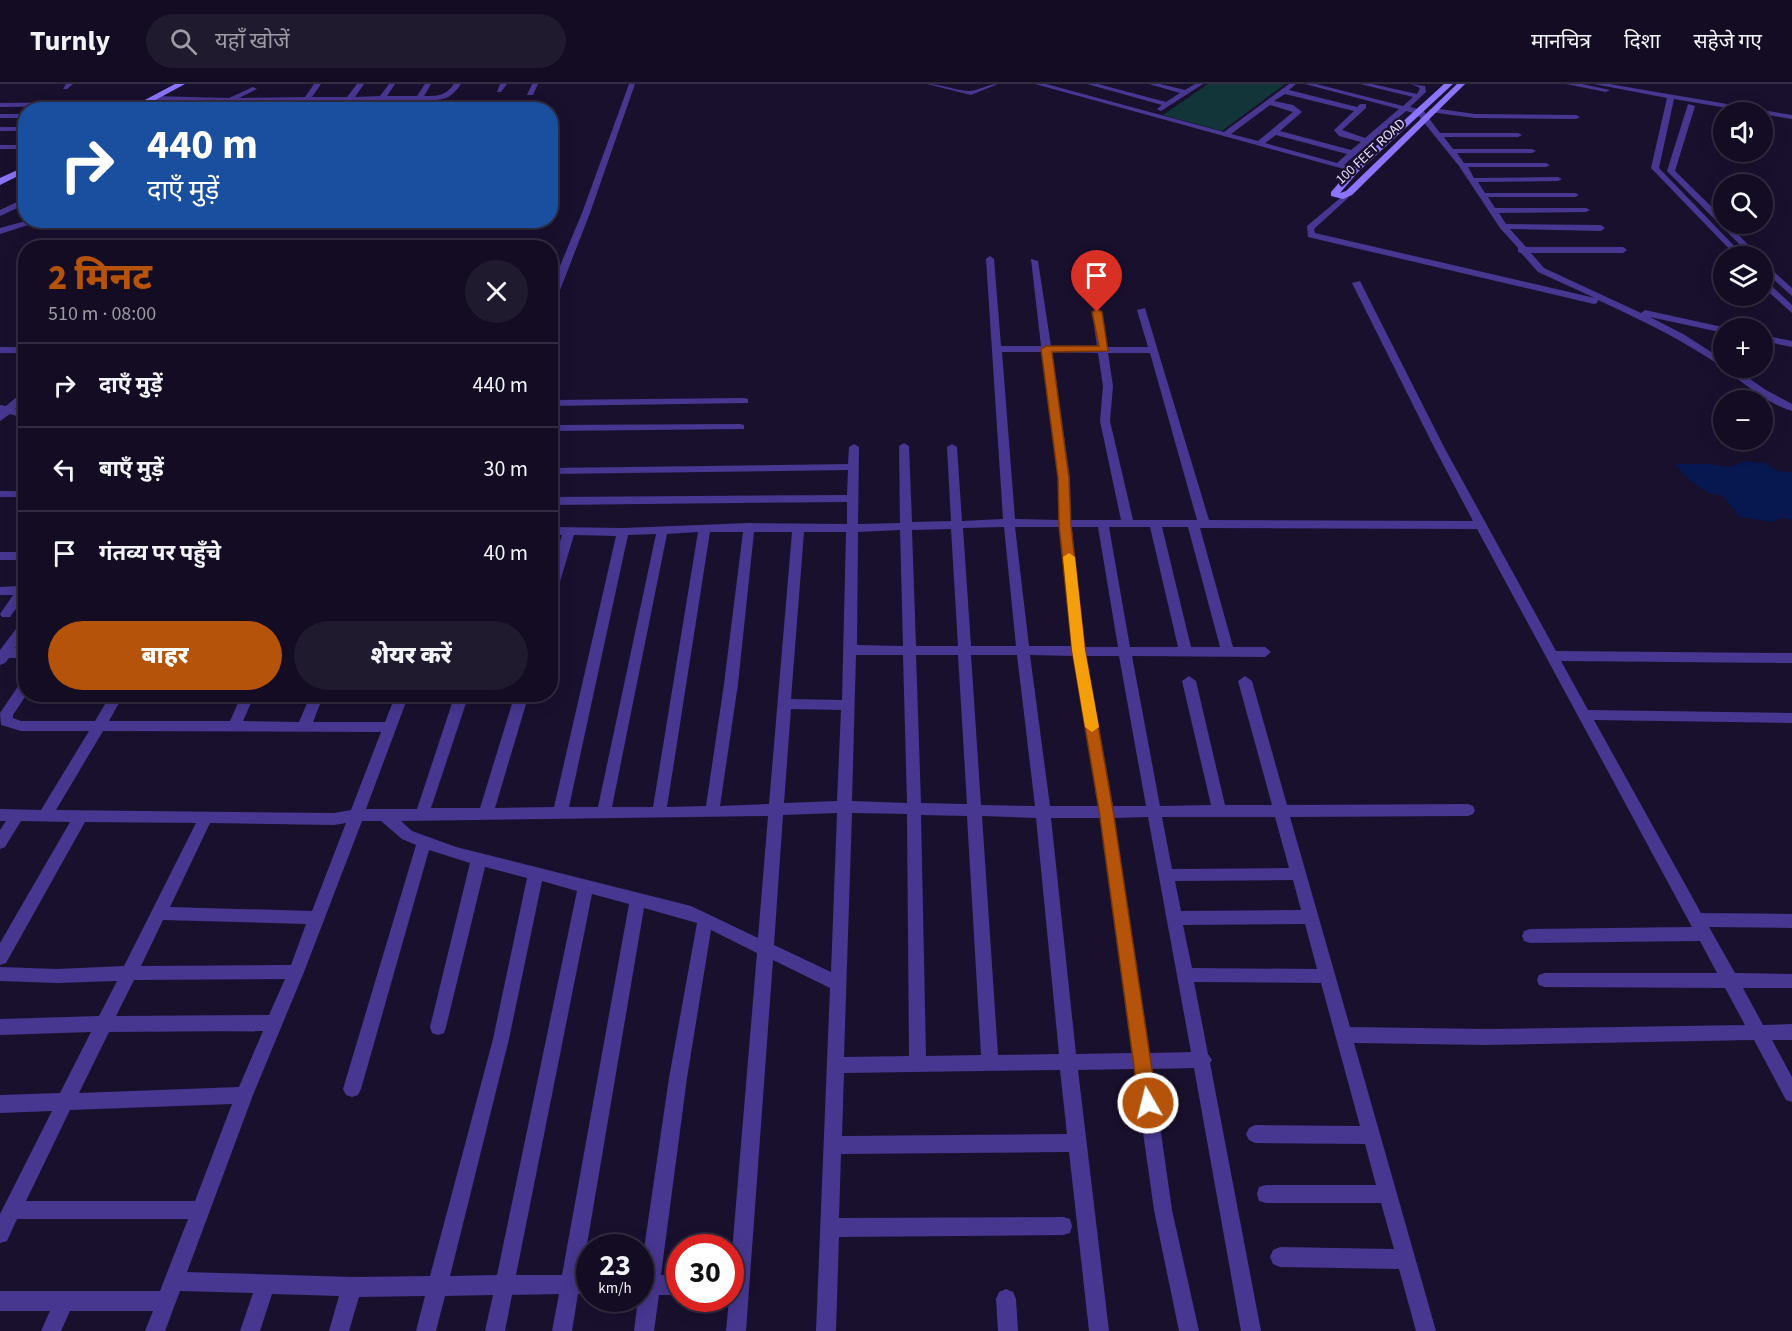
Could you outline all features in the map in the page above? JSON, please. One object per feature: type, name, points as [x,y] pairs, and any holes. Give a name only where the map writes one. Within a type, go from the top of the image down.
[{"type":"street","points":[[153,102],[182,84]]},
{"type":"street","points":[[150,102],[192,84]]},
{"type":"street","points":[[301,102],[318,84]]},
{"type":"street","points":[[350,102],[361,84]]},
{"type":"street","points":[[383,102],[392,84]]},
{"type":"street","points":[[417,102],[428,84]]},
{"type":"street","points":[[157,99],[447,98],[458,84]]},
{"type":"street","points":[[530,93],[535,84]]},
{"type":"street","points":[[558,283],[586,213],[632,84]]},
{"type":"street","points":[[930,84],[971,93],[978,93],[995,84]]},
{"type":"street","points":[[1042,84],[1355,170]]},
{"type":"street","points":[[1071,93],[1088,84],[1168,105]]},
{"type":"street","points":[[1152,116],[1200,84]]},
{"type":"street","points":[[1225,135],[1293,84]]},
{"type":"street","points":[[1308,84],[1331,86],[1370,99],[1405,107],[1423,115],[1462,165],[1521,250],[1541,270],[1680,336],[1713,357]]},
{"type":"street","points":[[1363,84],[1417,96]]},
{"type":"street","points":[[1339,165],[1424,89],[1414,84]]},
{"type":"street","name":"100 FEET ROAD","points":[[1449,84],[1423,115],[1345,196],[1333,193],[1355,170],[1423,115],[1433,110],[1461,84]]},
{"type":"street","points":[[1569,84],[1792,117]]},
{"type":"street","points":[[1597,84],[1713,109]]},
{"type":"street","points":[[1158,85],[1187,93]]},
{"type":"street","points":[[223,102],[253,89]]},
{"type":"street","points":[[1283,91],[1359,110]]},
{"type":"street","points":[[1367,141],[1339,132],[1338,128],[1370,99]]},
{"type":"street","points":[[1671,99],[1655,168],[1730,246]]},
{"type":"street","points":[[1260,144],[1298,112],[1290,107],[1268,102]]},
{"type":"street","points":[[0,105],[18,106]]},
{"type":"street","points":[[1691,105],[1671,171],[1745,246]]},
{"type":"street","points":[[1433,110],[1475,116],[1576,117]]},
{"type":"street","points":[[0,116],[18,116]]},
{"type":"street","points":[[1773,120],[1792,123]]},
{"type":"street","points":[[0,136],[8,129]]},
{"type":"street","points":[[1274,132],[1353,153]]},
{"type":"street","points":[[1439,135],[1518,135]]},
{"type":"street","points":[[0,147],[18,147]]},
{"type":"street","points":[[1451,151],[1532,151]]},
{"type":"street","points":[[1462,165],[1546,165]]},
{"type":"street","points":[[0,175],[18,166]]},
{"type":"street","points":[[0,182],[18,172]]},
{"type":"street","points":[[1471,180],[1558,179]]},
{"type":"street","points":[[1482,195],[1575,195]]},
{"type":"street","points":[[1345,196],[1310,228],[1311,235],[1713,328]]},
{"type":"street","points":[[0,213],[18,205]]},
{"type":"street","points":[[1493,211],[1586,210]]},
{"type":"street","points":[[0,231],[18,226]]},
{"type":"street","points":[[1503,226],[1601,228]]},
{"type":"street","points":[[1521,250],[1623,250]]},
{"type":"street","points":[[990,259],[1008,523],[1043,812],[1068,1062],[1099,1331]]},
{"type":"street","points":[[1034,261],[1064,478],[1065,525],[1078,650],[1106,810],[1166,1232],[1182,1288],[1190,1331]]},
{"type":"street","points":[[1773,275],[1792,293]]},
{"type":"street","points":[[1357,283],[1552,656],[1792,1094]]},
{"type":"street","points":[[1773,291],[1792,310]]},
{"type":"street","points":[[1142,310],[1199,523],[1228,652]]},
{"type":"street","points":[[1097,312],[1108,386],[1105,422],[1128,524]]},
{"type":"street","points":[[1773,340],[1792,344]]},
{"type":"street","points":[[997,349],[1153,350]]},
{"type":"street","points":[[0,350],[18,350]]},
{"type":"street","points":[[1742,378],[1792,408]]},
{"type":"street","points":[[3,412],[18,399]]},
{"type":"street","points":[[558,402],[744,401]]},
{"type":"street","points":[[3,412],[18,415]]},
{"type":"street","points":[[558,428],[740,427]]},
{"type":"street","points":[[904,446],[908,526],[918,1064]]},
{"type":"street","points":[[826,1331],[849,705],[854,447]]},
{"type":"street","points":[[952,447],[990,1062]]},
{"type":"street","points":[[558,471],[853,467]]},
{"type":"street","points":[[0,494],[18,494]]},
{"type":"street","points":[[558,501],[853,498]]},
{"type":"street","points":[[558,531],[853,528],[1008,523],[1482,525]]},
{"type":"street","points":[[1155,524],[1186,652]]},
{"type":"street","points":[[1103,525],[1124,652],[1203,1059],[1251,1331]]},
{"type":"street","points":[[660,812],[681,662],[705,528]]},
{"type":"street","points":[[712,812],[731,684],[749,528]]},
{"type":"street","points":[[740,1234],[766,949],[798,528]]},
{"type":"street","points":[[603,812],[645,626],[662,531]]},
{"type":"street","points":[[558,568],[569,532]]},
{"type":"street","points":[[560,813],[623,532]]},
{"type":"street","points":[[0,556],[18,556]]},
{"type":"street","points":[[0,591],[18,588]]},
{"type":"street","points":[[6,614],[18,596]]},
{"type":"street","points":[[2,656],[18,635]]},
{"type":"street","points":[[850,650],[1265,652]]},
{"type":"street","points":[[2,656],[18,654]]},
{"type":"street","points":[[1552,656],[1792,658]]},
{"type":"street","points":[[1189,681],[1219,810]]},
{"type":"street","points":[[1245,681],[1312,917],[1404,1259],[1426,1331]]},
{"type":"street","points":[[18,697],[6,714],[6,721],[21,726],[391,727]]},
{"type":"street","points":[[45,816],[113,702]]},
{"type":"street","points":[[234,727],[245,702]]},
{"type":"street","points":[[304,727],[315,702]]},
{"type":"street","points":[[155,1331],[244,1095],[296,972],[400,702]]},
{"type":"street","points":[[422,815],[459,702]]},
{"type":"street","points":[[486,813],[520,702]]},
{"type":"street","points":[[784,704],[849,705]]},
{"type":"street","points":[[1585,716],[1792,718]]},
{"type":"street","points":[[0,815],[334,819],[357,815],[712,812],[844,807],[1043,812],[1468,810]]},
{"type":"street","points":[[0,843],[17,815]]},
{"type":"street","points":[[386,816],[406,835],[424,842],[478,859],[691,913],[838,984]]},
{"type":"street","points":[[0,958],[80,817]]},
{"type":"street","points":[[0,1234],[206,819]]},
{"type":"street","points":[[352,1089],[424,842]]},
{"type":"street","points":[[438,1027],[478,859]]},
{"type":"street","points":[[426,1331],[501,1039],[536,873]]},
{"type":"street","points":[[1167,875],[1299,874]]},
{"type":"street","points":[[495,1331],[586,886]]},
{"type":"street","points":[[588,1234],[638,898]]},
{"type":"street","points":[[159,913],[317,918]]},
{"type":"street","points":[[1176,918],[1312,917]]},
{"type":"street","points":[[653,1234],[705,920]]},
{"type":"street","points":[[1697,920],[1792,921]]},
{"type":"street","points":[[1530,936],[1705,934]]},
{"type":"street","points":[[0,974],[57,976],[296,972]]},
{"type":"street","points":[[1187,975],[1328,976]]},
{"type":"street","points":[[1545,980],[1792,981]]},
{"type":"street","points":[[0,1027],[274,1023]]},
{"type":"street","points":[[1344,1035],[1487,1037],[1792,1032]]},
{"type":"street","points":[[836,1065],[1203,1059]]},
{"type":"street","points":[[0,1104],[244,1095]]},
{"type":"street","points":[[1255,1134],[1370,1135]]},
{"type":"street","points":[[833,1145],[1077,1143]]},
{"type":"street","points":[[1266,1194],[1387,1194]]},
{"type":"street","points":[[12,1210],[201,1210]]},
{"type":"street","points":[[830,1228],[1063,1226]]},
{"type":"street","points":[[1280,1257],[1404,1259]]},
{"type":"street","points":[[174,1281],[352,1287],[576,1284]]},
{"type":"street","points":[[250,1331],[266,1284]]},
{"type":"street","points":[[339,1331],[352,1287]]},
{"type":"street","points":[[562,1331],[576,1294]]},
{"type":"street","points":[[1006,1299],[1008,1331]]},
{"type":"street","points":[[0,1301],[166,1301]]},
{"type":"street","points":[[51,1331],[64,1302]]},
{"type":"street","points":[[644,1312],[644,1331]]},
{"type":"street","points":[[736,1312],[736,1331]]},
{"type":"green space","points":[[1208,84],[1285,84],[1222,131],[1163,115]]},
{"type":"shaded area","points":[[1745,461],[1766,463],[1776,471],[1792,472],[1792,520],[1782,518],[1773,522],[1740,517],[1723,496],[1708,493],[1687,478],[1675,464],[1708,464],[1729,467]]},
{"type":"slow traffic","points":[[1069,557],[1078,650],[1092,727]]},
{"type":"route","points":[[1097,312],[1104,349],[1046,349],[1064,478],[1065,525],[1078,650],[1106,810],[1148,1103]]}]
